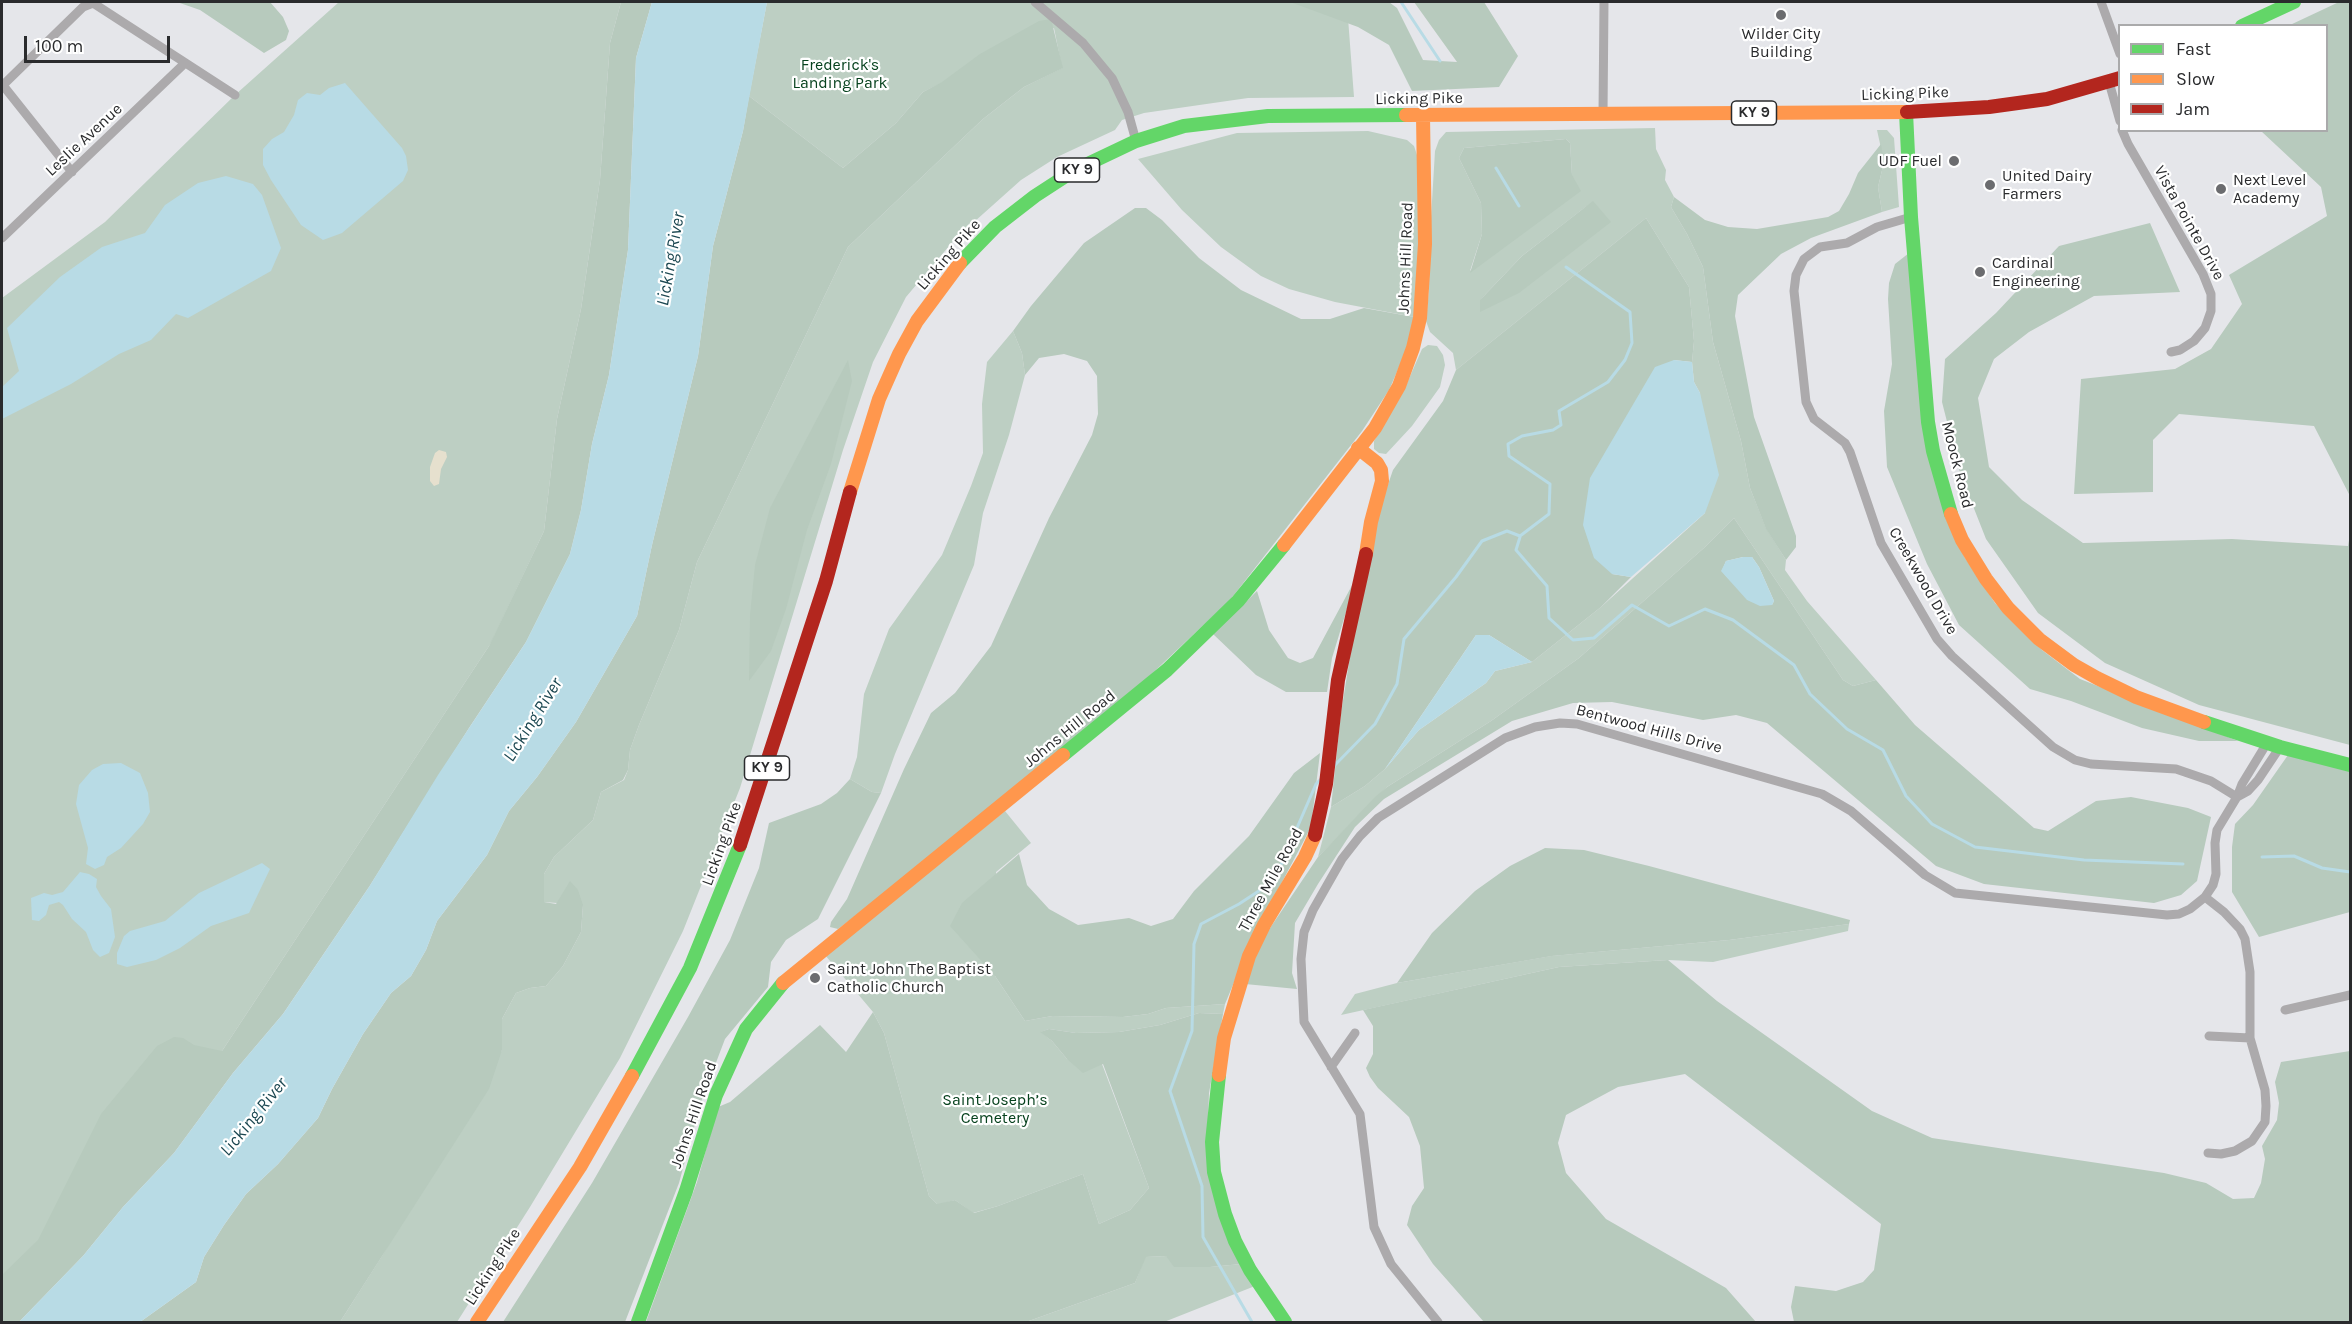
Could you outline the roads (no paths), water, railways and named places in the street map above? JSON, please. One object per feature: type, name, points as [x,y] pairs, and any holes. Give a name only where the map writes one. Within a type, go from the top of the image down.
[{"type":"main road","points":[[2246,24],[2294,2]]},
{"type":"main road","name":"Licking Pike","points":[[477,1323],[585,1158],[690,968],[733,865],[767,767],[826,582],[849,496],[879,399],[899,354],[917,321],[952,271],[1004,220],[1049,185],[1136,141],[1184,126],[1259,117],[1906,112],[2013,104],[2073,93],[2114,80]]},
{"type":"main road","name":"Moock Road","points":[[1906,112],[1911,217],[1928,422],[1933,452],[1947,505],[1974,562],[2007,608],[2039,639],[2074,665],[2136,697],[2188,717],[2273,745],[2350,765]]},
{"type":"main road","name":"Johns Hill Road","points":[[638,1323],[686,1191],[716,1095],[746,1029],[762,1006],[787,979],[1167,670],[1238,601],[1310,513],[1375,428],[1399,386],[1413,348],[1420,318],[1425,244],[1423,116]]},
{"type":"main road","name":"Three Mile Road","points":[[1285,1323],[1250,1270],[1232,1232],[1217,1191],[1213,1133],[1218,1071],[1224,1038],[1240,980],[1264,925],[1305,857],[1318,828],[1326,784],[1338,680],[1364,566],[1371,522],[1382,481],[1381,470],[1377,463],[1358,448]]},
{"type":"street","points":[[1035,2],[1083,43],[1112,78],[1128,112],[1136,141]]},
{"type":"street","points":[[1603,114],[1604,2]]},
{"type":"street","points":[[2101,2],[2118,49]]},
{"type":"street","points":[[72,172],[2,85],[87,4],[93,3],[235,95]]},
{"type":"street","name":"Leslie Avenue","points":[[2,238],[185,63]]},
{"type":"street","points":[[2114,80],[2118,107]]},
{"type":"street","name":"Vista Pointe Drive","points":[[2123,132],[2203,274],[2211,294],[2211,312],[2205,328],[2188,345],[2172,352]]},
{"type":"street","name":"Creekwood Drive","points":[[1911,217],[1877,227],[1847,243],[1820,247],[1804,259],[1796,274],[1794,291],[1806,402],[1814,419],[1845,443],[1850,452],[1881,543],[1937,639],[1952,656],[2053,747],[2075,760],[2091,764],[2176,769],[2211,781],[2237,797]]},
{"type":"street","name":"Bentwood Hills Drive","points":[[1438,1323],[1391,1264],[1374,1227],[1360,1114],[1304,1022],[1301,958],[1303,938],[1313,910],[1342,860],[1360,836],[1378,818],[1505,738],[1535,726],[1560,723],[1577,724],[1822,794],[1851,811],[1926,875],[1955,893],[2167,915],[2179,914],[2190,909],[2205,897]]},
{"type":"street","points":[[2208,1153],[2221,1155],[2242,1148],[2252,1142],[2265,1122],[2265,1090],[2250,1038],[2250,972],[2246,939],[2224,912],[2205,897],[2213,885],[2216,874],[2217,830],[2237,797],[2242,784],[2273,745]]},
{"type":"street","points":[[2285,1010],[2350,995]]},
{"type":"street","points":[[1331,1067],[1354,1034]]},
{"type":"street","points":[[2209,1036],[2250,1038]]},
{"type":"water","name":"Licking River","points":[[652,2],[767,2],[743,131],[713,246],[698,356],[637,616],[576,722],[537,777],[509,811],[487,855],[437,921],[426,950],[411,976],[391,993],[363,1034],[318,1118],[278,1164],[246,1194],[204,1257],[196,1282],[140,1322],[19,1322],[83,1256],[123,1207],[174,1153],[233,1073],[283,1014],[369,887],[438,775],[526,642],[570,554],[581,510],[592,444],[609,375],[628,250],[636,58]]},
{"type":"water","points":[[345,83],[402,148],[408,170],[403,181],[342,233],[323,240],[301,225],[271,180],[263,165],[263,149],[272,139],[284,132],[294,115],[298,100],[307,93],[320,95],[329,88]]},
{"type":"water","points":[[226,176],[253,184],[262,195],[281,248],[271,271],[188,318],[176,314],[151,340],[119,354],[71,384],[2,419],[2,387],[19,371],[7,328],[60,277],[102,247],[145,233],[165,205],[198,183]]},
{"type":"water","points":[[1674,360],[1692,362],[1694,382],[1700,393],[1719,475],[1705,513],[1631,577],[1612,574],[1594,558],[1583,525],[1590,478],[1655,367]]},
{"type":"water","points":[[1752,557],[1759,567],[1774,601],[1772,605],[1760,606],[1747,600],[1721,571],[1726,561]]},
{"type":"water","points":[[1476,635],[1489,635],[1532,662],[1495,671],[1486,683],[1419,730],[1385,769]]},
{"type":"water","points":[[121,763],[140,773],[148,793],[150,812],[143,824],[121,848],[107,857],[104,865],[95,869],[86,864],[88,848],[76,804],[79,785],[92,770],[103,764]]},
{"type":"water","points":[[262,863],[270,869],[249,913],[211,926],[180,948],[156,960],[127,967],[117,964],[117,953],[124,936],[130,931],[165,921],[199,893]]},
{"type":"water","points":[[80,872],[97,879],[96,887],[111,909],[115,937],[109,953],[100,957],[93,950],[86,932],[59,902],[49,905],[46,915],[39,921],[32,920],[31,898],[44,893],[52,895],[63,892]]},
{"type":"waterway","points":[[1401,2],[1440,61]]},
{"type":"waterway","points":[[1496,168],[1519,206]]},
{"type":"waterway","points":[[1334,766],[1375,724],[1397,684],[1404,639],[1456,577],[1482,541],[1507,531],[1520,536],[1549,514],[1550,484],[1509,456],[1508,444],[1522,436],[1553,430],[1561,425],[1559,411],[1608,382],[1625,360],[1632,343],[1630,312],[1566,267]]},
{"type":"waterway","points":[[1520,537],[1516,550],[1547,586],[1549,618],[1573,640],[1594,638],[1632,605],[1669,626],[1705,609],[1733,620],[1794,665],[1810,694],[1847,729],[1883,750],[1906,796],[1932,824],[1975,847],[2084,860],[2183,864]]},
{"type":"waterway","points":[[1252,1322],[1203,1237],[1202,1186],[1170,1091],[1192,1031],[1194,944],[1201,924],[1239,904],[1274,881],[1316,784],[1321,779]]},
{"type":"waterway","points":[[2262,857],[2294,856],[2322,868],[2350,872]]},
{"type":"place","name":"Wilder City Building","points":[[1781,15]]},
{"type":"place","name":"UDF Fuel","points":[[1954,161]]},
{"type":"place","name":"United Dairy Farmers","points":[[1990,185]]},
{"type":"place","name":"Next Level Academy","points":[[2221,189]]},
{"type":"place","name":"Cardinal Engineering","points":[[1980,272]]},
{"type":"place","name":"Saint John The Baptist Catholic Church","points":[[815,978]]},
{"type":"park label","name":"Frederick's Landing Park","points":[[840,74]]},
{"type":"park label","name":"Saint Joseph’s Cemetery","points":[[995,1109]]}]
